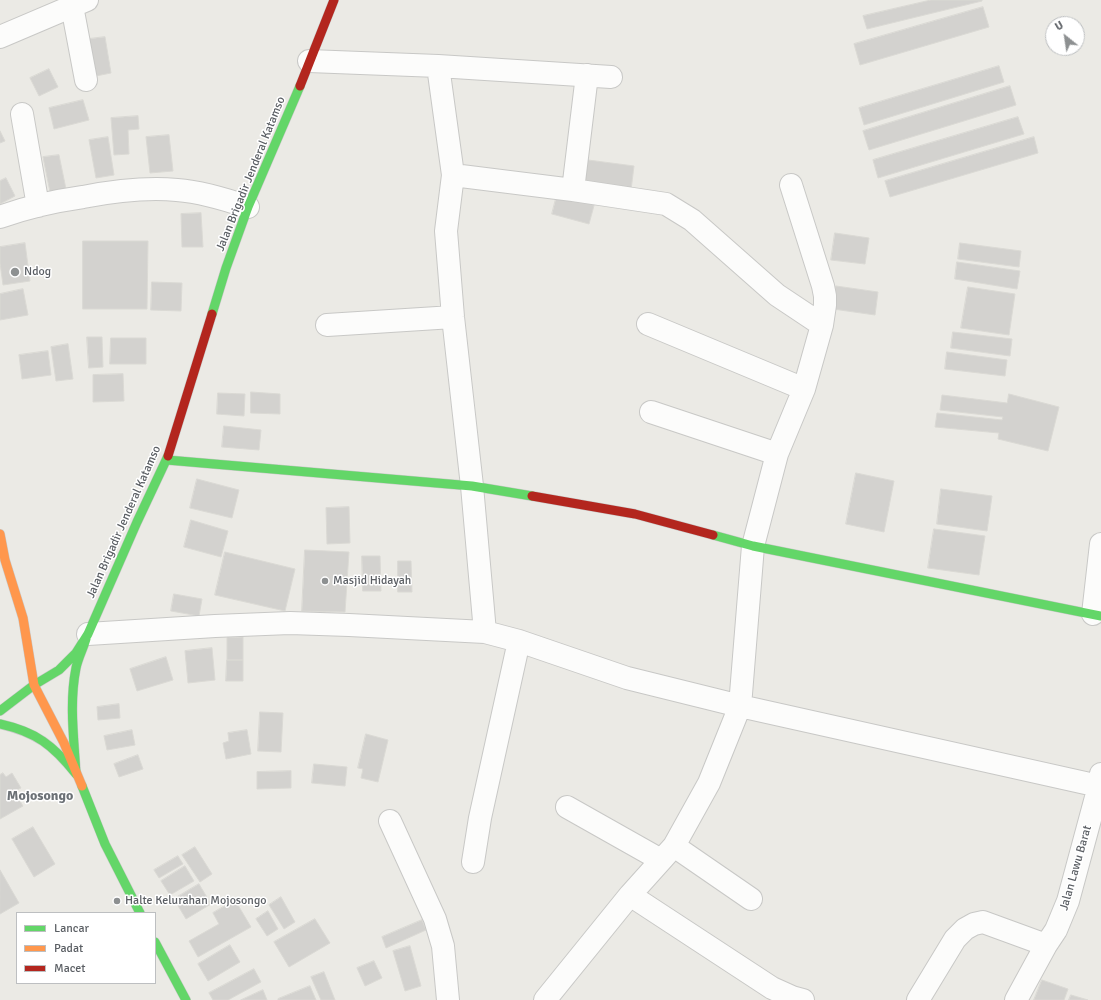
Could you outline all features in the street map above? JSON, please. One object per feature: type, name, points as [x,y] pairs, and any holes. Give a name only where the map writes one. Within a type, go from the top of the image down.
[{"type":"main road","name":"Jalan Brigadir Jenderal Katamso","points":[[0,711],[34,685],[59,670],[76,652],[88,634],[167,460],[226,268],[248,207],[290,111],[334,0]]},
{"type":"main road","points":[[167,460],[472,486],[635,514],[753,546],[1097,615]]},
{"type":"main road","points":[[0,534],[5,560],[23,618],[34,685],[64,743],[105,844],[139,912]]},
{"type":"main road","points":[[76,774],[72,716],[73,691],[77,668],[88,634]]},
{"type":"main road","points":[[0,724],[23,730],[40,738],[53,748],[76,774]]},
{"type":"main road","points":[[156,944],[186,1000]]},
{"type":"street","points":[[0,37],[71,4],[86,80]]},
{"type":"street","points":[[309,62],[438,66],[611,76]]},
{"type":"street","points":[[438,66],[453,175],[446,231],[453,317],[472,486],[485,632]]},
{"type":"street","points":[[573,190],[587,75]]},
{"type":"street","points":[[22,114],[38,206]]},
{"type":"street","points":[[453,175],[573,190],[666,204],[692,220],[777,295],[822,325]]},
{"type":"street","points":[[545,1000],[630,895],[667,853],[709,783],[740,706],[753,546],[777,454],[804,389],[822,325],[825,305],[823,286],[790,185]]},
{"type":"street","points":[[0,217],[62,200],[106,192],[145,188],[178,190],[214,196],[248,207]]},
{"type":"street","points":[[327,325],[453,317]]},
{"type":"street","points":[[648,324],[804,389]]},
{"type":"street","points":[[650,412],[777,454]]},
{"type":"street","points":[[1097,615],[1101,544]]},
{"type":"street","points":[[88,634],[290,623],[349,624],[485,632],[518,641],[627,678],[740,706],[1100,780]]},
{"type":"street","points":[[473,862],[480,818],[518,641]]},
{"type":"street","name":"Jalan Lawu Barat","points":[[1016,1000],[1046,945],[1056,930],[1068,901],[1100,780]]},
{"type":"street","points":[[567,807],[667,853],[751,899]]},
{"type":"street","points":[[390,821],[435,919],[443,946],[448,1000]]},
{"type":"street","points":[[630,895],[772,988],[803,1000]]},
{"type":"street","points":[[918,1000],[955,939],[974,924],[983,922],[1046,945]]},
{"type":"building","points":[[931,0],[982,1],[867,29],[863,16]]},
{"type":"building","points":[[983,7],[989,27],[860,65],[854,44]]},
{"type":"building","points":[[105,37],[111,73],[96,76],[89,39]]},
{"type":"building","points":[[999,66],[1004,82],[864,125],[859,108]]},
{"type":"building","points":[[49,69],[58,87],[39,96],[30,78]]},
{"type":"building","points":[[1010,86],[1016,105],[869,150],[863,131]]},
{"type":"building","points":[[83,100],[89,120],[54,129],[49,108]]},
{"type":"building","points":[[138,116],[139,129],[128,130],[129,154],[114,155],[111,118]]},
{"type":"building","points":[[1018,117],[1024,134],[878,178],[873,160]]},
{"type":"building","points":[[0,131],[5,141],[0,143]]},
{"type":"building","points":[[169,135],[173,171],[150,173],[146,137]]},
{"type":"building","points":[[108,137],[114,175],[96,178],[89,140]]},
{"type":"building","points":[[1034,137],[1038,153],[890,197],[885,181]]},
{"type":"building","points":[[59,155],[66,189],[50,192],[43,157]]},
{"type":"building","points":[[588,160],[634,166],[631,190],[584,183]]},
{"type":"building","points":[[6,178],[15,196],[0,204],[0,181]]},
{"type":"building","points":[[558,191],[595,202],[589,224],[552,214]]},
{"type":"building","points":[[201,213],[203,247],[182,247],[181,214]]},
{"type":"building","points":[[835,233],[869,238],[865,264],[831,260]]},
{"type":"building","points":[[83,241],[148,241],[147,309],[83,309]]},
{"type":"building","name":"Ndog","points":[[25,243],[30,281],[3,285],[0,263],[0,247]]},
{"type":"building","points":[[960,243],[1021,251],[1019,267],[958,259]]},
{"type":"building","points":[[957,262],[1020,271],[1017,289],[955,279]]},
{"type":"building","points":[[152,282],[182,283],[181,311],[151,310]]},
{"type":"building","points":[[836,286],[878,292],[875,315],[833,309]]},
{"type":"building","points":[[968,287],[1015,294],[1009,335],[961,328]]},
{"type":"building","points":[[23,289],[28,315],[0,320],[0,294]]},
{"type":"building","points":[[953,332],[1012,339],[1010,356],[951,348]]},
{"type":"building","points":[[87,337],[102,337],[103,367],[89,368]]},
{"type":"building","points":[[111,338],[146,338],[146,364],[110,364]]},
{"type":"building","points":[[68,344],[73,379],[56,381],[51,347]]},
{"type":"building","points":[[48,351],[51,375],[22,379],[19,355]]},
{"type":"building","points":[[947,352],[1007,360],[1005,376],[945,369]]},
{"type":"building","points":[[123,374],[124,401],[93,402],[93,375]]},
{"type":"building","points":[[251,392],[280,394],[280,414],[251,413]]},
{"type":"building","points":[[218,393],[245,394],[244,416],[217,414]]},
{"type":"building","points":[[1009,394],[1059,407],[1048,451],[998,439],[999,433],[935,427],[937,413],[1002,420],[1003,417],[940,410],[942,395],[1007,403]]},
{"type":"building","points":[[224,426],[261,430],[259,450],[222,447]]},
{"type":"building","points":[[856,473],[894,481],[884,532],[846,524]]},
{"type":"building","points":[[197,479],[239,490],[232,518],[190,508]]},
{"type":"building","points":[[941,489],[992,496],[987,531],[937,524]]},
{"type":"building","points":[[349,507],[350,543],[327,544],[326,508]]},
{"type":"building","points":[[191,520],[228,531],[221,557],[184,547]]},
{"type":"building","points":[[934,529],[985,536],[979,575],[928,568]]},
{"type":"building","name":"Masjid Hidayah","points":[[305,550],[349,552],[345,612],[302,611]]},
{"type":"building","points":[[225,552],[295,569],[285,611],[215,595]]},
{"type":"building","points":[[362,556],[380,556],[381,591],[363,591]]},
{"type":"building","points":[[398,561],[411,561],[412,592],[398,592]]},
{"type":"building","points":[[174,594],[202,599],[199,616],[171,611]]},
{"type":"building","points":[[243,637],[243,660],[227,660],[227,638]]},
{"type":"building","points":[[212,648],[215,680],[188,683],[185,651]]},
{"type":"building","points":[[166,657],[173,680],[137,691],[130,669]]},
{"type":"building","points":[[227,660],[243,660],[243,681],[226,681]]},
{"type":"building","points":[[119,704],[120,718],[98,720],[97,707]]},
{"type":"building","points":[[260,712],[283,713],[281,752],[258,751]]},
{"type":"building","points":[[132,730],[135,745],[107,750],[104,736]]},
{"type":"building","points":[[247,730],[251,754],[226,759],[223,743],[229,741],[228,733]]},
{"type":"building","points":[[366,734],[388,740],[378,782],[361,778],[363,769],[358,768]]},
{"type":"building","points":[[138,755],[143,769],[119,777],[114,764]]},
{"type":"building","points":[[314,764],[347,767],[345,786],[312,783]]},
{"type":"building","points":[[291,771],[291,788],[257,789],[257,772]]},
{"type":"building","points":[[3,773],[6,777],[12,773],[21,788],[14,791],[23,806],[0,819],[0,775]]},
{"type":"building","points":[[33,827],[55,864],[34,877],[12,839]]},
{"type":"building","points":[[195,847],[212,874],[200,882],[182,855]]},
{"type":"building","points":[[178,856],[183,864],[159,878],[154,870]]},
{"type":"building","points":[[185,866],[194,881],[170,895],[161,881]]},
{"type":"building","points":[[0,870],[19,903],[0,914]]},
{"type":"building","points":[[199,884],[211,904],[186,919],[174,899]]},
{"type":"building","points":[[281,897],[295,922],[284,929],[269,905]]},
{"type":"building","points":[[235,900],[251,927],[198,957],[189,941],[219,924],[213,913]]},
{"type":"building","points":[[268,911],[278,929],[267,936],[256,919]]},
{"type":"building","points":[[315,919],[330,943],[289,967],[274,942]]},
{"type":"building","points":[[422,920],[426,930],[386,948],[382,937]]},
{"type":"building","points":[[230,945],[240,962],[208,981],[198,964]]},
{"type":"building","points":[[410,946],[421,986],[405,991],[393,951]]},
{"type":"building","points":[[374,961],[382,978],[365,986],[357,968]]},
{"type":"building","points":[[254,969],[261,982],[228,1000],[213,1000],[209,993]]},
{"type":"building","points":[[324,972],[335,1000],[321,1000],[311,977]]},
{"type":"building","points":[[1042,980],[1068,989],[1064,1000],[1034,1000]]},
{"type":"building","points":[[310,986],[316,1000],[278,1000],[278,999]]},
{"type":"building","points":[[263,990],[267,1000],[241,1000]]},
{"type":"building","points":[[1071,995],[1088,1000],[1069,1000]]},
{"type":"traffic: fast","points":[[212,314],[226,268],[248,207],[300,86]]},
{"type":"traffic: fast","points":[[0,711],[34,685],[59,670],[76,653],[88,634],[137,522],[168,456]]},
{"type":"traffic: fast","points":[[167,460],[472,486],[532,496]]},
{"type":"traffic: fast","points":[[713,535],[753,546],[1101,616]]},
{"type":"traffic: fast","points":[[76,774],[73,694],[77,664],[86,639]]},
{"type":"traffic: fast","points":[[0,724],[24,731],[43,741],[59,755],[76,774]]},
{"type":"traffic: fast","points":[[82,786],[105,844],[139,912]]},
{"type":"traffic: fast","points":[[156,944],[186,1000]]},
{"type":"traffic: slow","points":[[0,534],[5,560],[23,618],[34,685],[64,743],[82,786]]},
{"type":"traffic: jam","points":[[300,86],[334,0]]},
{"type":"traffic: jam","points":[[168,456],[212,314]]},
{"type":"traffic: jam","points":[[532,496],[635,514],[713,535]]},
{"type":"place","name":"Ndog","points":[[15,272]]},
{"type":"place","name":"Masjid Hidayah","points":[[325,581]]},
{"type":"place","name":"Halte Kelurahan Mojosongo","points":[[117,901]]},
{"type":"district","name":"Mojosongo","points":[[40,796]]}]
